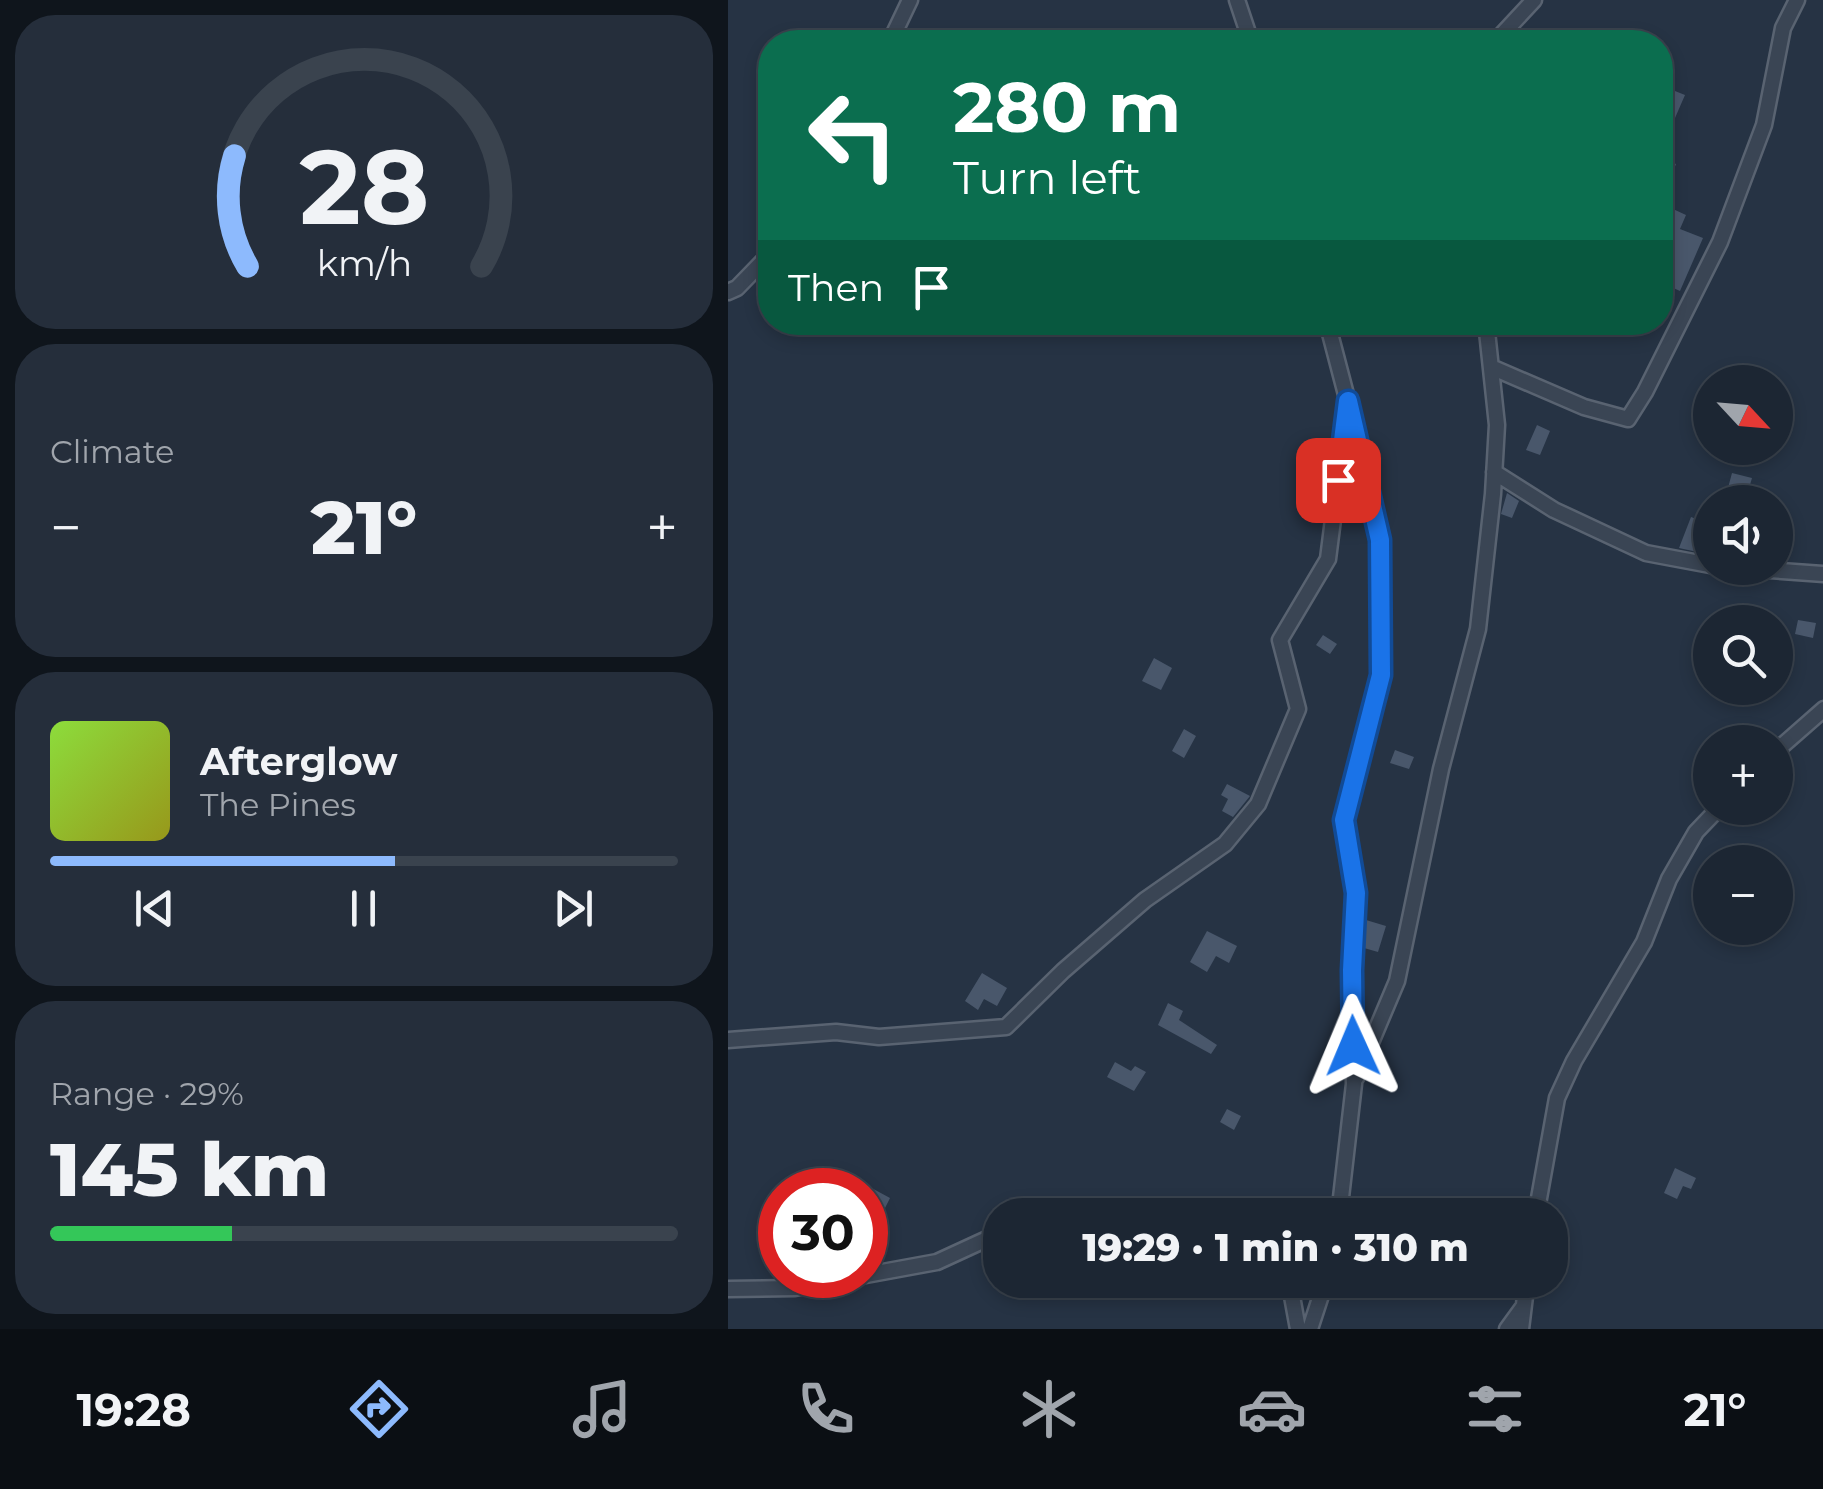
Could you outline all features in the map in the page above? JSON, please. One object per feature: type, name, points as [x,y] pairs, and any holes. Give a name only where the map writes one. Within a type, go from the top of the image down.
[{"type":"street","points":[[896,30],[910,0]]},
{"type":"street","points":[[1237,0],[1247,30]]},
{"type":"street","points":[[1506,30],[1534,0]]},
{"type":"street","points":[[1491,367],[1584,407],[1628,419],[1720,242],[1764,125],[1783,28],[1797,0]]},
{"type":"street","points":[[728,292],[758,266]]},
{"type":"street","points":[[1330,335],[1376,522],[1380,559],[1381,675],[1344,820],[1356,893],[1352,970],[1354,1084],[1341,1198]]},
{"type":"street","points":[[1354,1084],[1397,981],[1424,845],[1478,630],[1496,425],[1487,335]]},
{"type":"street","points":[[728,1040],[836,1032],[880,1037],[1006,1027],[1145,900],[1225,844],[1258,804],[1298,709],[1280,640],[1328,560],[1348,401]]},
{"type":"street","points":[[1494,472],[1554,510],[1646,553],[1693,562]]},
{"type":"street","points":[[1793,572],[1824,574]]},
{"type":"street","points":[[1793,737],[1824,709]]},
{"type":"street","points":[[1539,1198],[1556,1098],[1644,942],[1669,879],[1703,825]]},
{"type":"street","points":[[888,1271],[937,1262],[983,1240]]},
{"type":"street","points":[[728,1289],[758,1289]]},
{"type":"street","points":[[1292,1298],[1298,1329]]},
{"type":"street","points":[[1310,1329],[1320,1298]]},
{"type":"street","points":[[1521,1329],[1525,1298]]},
{"type":"street","points":[[1507,1329],[1524,1306]]},
{"type":"building","points":[[1673,90],[1685,95],[1673,117]]},
{"type":"building","points":[[1673,209],[1686,215],[1680,229],[1703,238],[1680,291],[1673,288]]},
{"type":"building","points":[[1537,425],[1550,431],[1540,455],[1526,450]]},
{"type":"building","points":[[1732,473],[1752,478],[1750,485],[1729,485]]},
{"type":"building","points":[[1507,493],[1519,501],[1512,518],[1501,514]]},
{"type":"building","points":[[1691,517],[1693,518],[1693,551],[1679,548]]},
{"type":"building","points":[[1798,620],[1816,623],[1813,638],[1795,634]]},
{"type":"building","points":[[1323,635],[1337,644],[1330,654],[1316,645]]},
{"type":"building","points":[[1154,658],[1172,668],[1161,690],[1142,681]]},
{"type":"building","points":[[1184,729],[1196,736],[1184,758],[1172,751]]},
{"type":"building","points":[[1395,750],[1414,757],[1409,769],[1390,763]]},
{"type":"building","points":[[1227,784],[1250,796],[1233,817],[1222,811],[1228,799],[1221,795]]},
{"type":"building","points":[[1366,920],[1386,926],[1378,952],[1364,948]]},
{"type":"building","points":[[1207,931],[1237,946],[1229,963],[1216,956],[1207,972],[1190,962]]},
{"type":"building","points":[[982,973],[1007,988],[997,1006],[984,999],[978,1010],[965,1001]]},
{"type":"building","points":[[1168,1003],[1183,1011],[1179,1020],[1217,1045],[1211,1054],[1158,1025]]},
{"type":"building","points":[[1115,1062],[1131,1071],[1135,1066],[1146,1072],[1134,1091],[1107,1077]]},
{"type":"building","points":[[1227,1109],[1241,1116],[1234,1130],[1220,1122]]},
{"type":"building","points":[[1675,1168],[1696,1178],[1691,1189],[1683,1186],[1677,1199],[1664,1193]]},
{"type":"route","points":[[1338,480],[1348,401],[1380,540],[1381,675],[1344,820],[1356,893],[1353,1046]]}]
